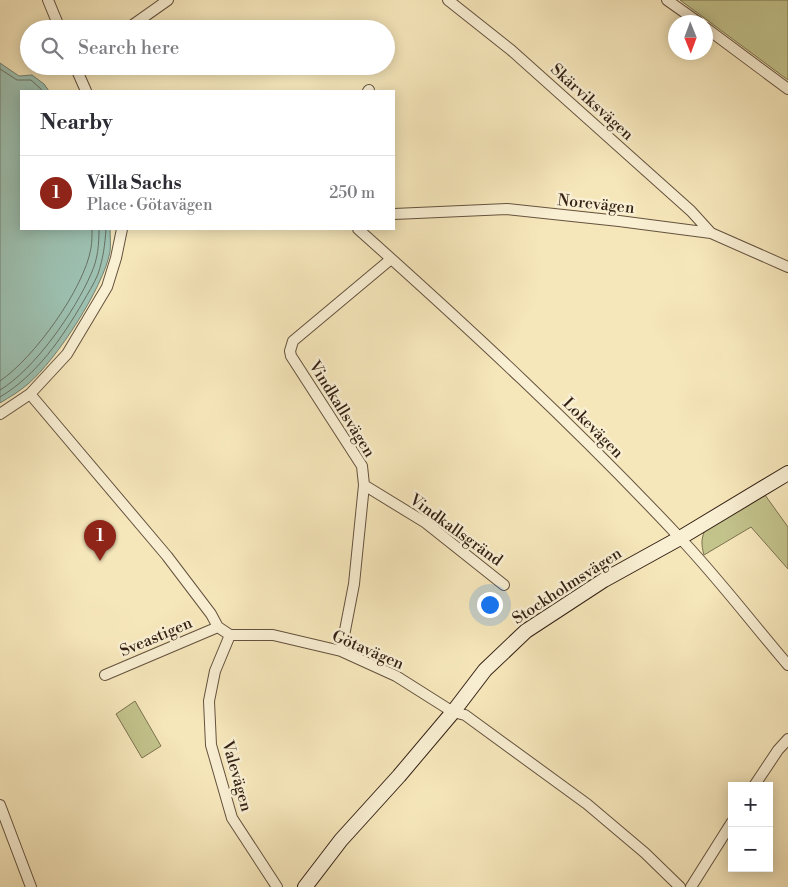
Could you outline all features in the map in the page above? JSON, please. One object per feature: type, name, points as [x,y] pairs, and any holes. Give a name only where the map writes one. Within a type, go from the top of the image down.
[{"type":"street","points":[[48,0],[56,20]]},
{"type":"street","points":[[140,20],[168,0]]},
{"type":"street","name":"Skärviksvägen","points":[[448,0],[511,50],[691,211],[711,233]]},
{"type":"street","points":[[667,0],[688,15]]},
{"type":"street","points":[[713,33],[788,89]]},
{"type":"street","points":[[79,75],[86,90]]},
{"type":"street","name":"Norevägen","points":[[395,214],[507,209],[711,233],[788,267]]},
{"type":"street","points":[[0,414],[30,394],[67,354],[107,287],[122,230]]},
{"type":"street","name":"Lokevägen","points":[[359,230],[513,369],[680,538],[788,665]]},
{"type":"street","name":"Vindkallsvägen","points":[[341,651],[354,584],[364,485],[362,466],[291,356],[290,350],[293,341],[391,258]]},
{"type":"street","points":[[30,394],[167,556],[211,614],[218,627],[230,635]]},
{"type":"street","name":"Stockholmsvägen","points":[[305,887],[341,840],[454,712],[485,670],[526,631],[604,580],[680,538],[788,473]]},
{"type":"street","name":"Vindkallsgränd","points":[[364,485],[426,523],[504,584]]},
{"type":"street","name":"Sveastigen","points":[[105,674],[218,627]]},
{"type":"street","name":"Götavägen","points":[[230,635],[273,635],[341,651],[396,676],[454,712],[465,715],[588,804],[645,853],[680,887]]},
{"type":"street","name":"Valevägen","points":[[230,635],[215,671],[210,701],[211,745],[232,818],[277,887]]},
{"type":"street","points":[[757,782],[778,750],[788,739]]},
{"type":"street","points":[[0,805],[31,887]]},
{"type":"street","points":[[691,887],[729,827]]},
{"type":"green space","points":[[680,0],[788,0],[788,80],[713,24],[713,15],[700,15]]},
{"type":"green space","points":[[765,495],[788,527],[788,569],[751,527],[704,555],[702,541],[706,528]]},
{"type":"green space","points":[[135,701],[161,746],[142,758],[116,714]]},
{"type":"water","points":[[0,63],[19,76],[32,75],[44,84],[48,90],[20,90],[20,230],[110,230],[110,252],[106,267],[89,303],[65,341],[40,373],[18,392],[0,403]]},
{"type":"place","name":"Villa Sachs","points":[[100,561]]}]
